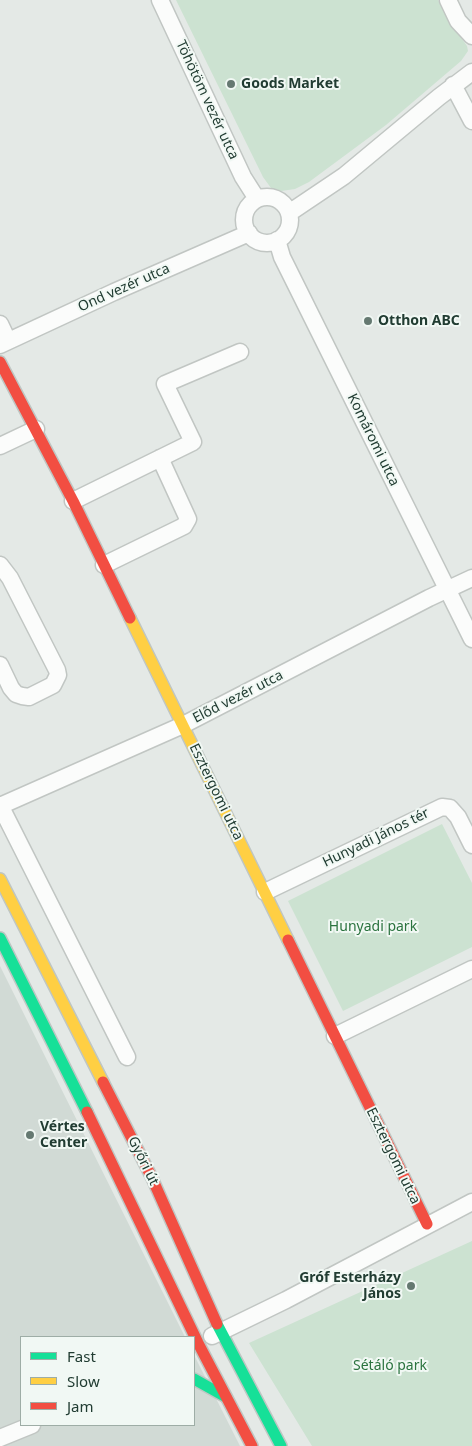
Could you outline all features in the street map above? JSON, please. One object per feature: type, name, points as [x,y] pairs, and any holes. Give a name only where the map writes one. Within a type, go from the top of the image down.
[{"type":"street","name":"Töhötöm vezér utca","points":[[160,0],[243,177],[257,199]]},
{"type":"street","points":[[448,0],[458,20],[472,36]]},
{"type":"street","points":[[289,212],[344,176],[452,86],[472,72]]},
{"type":"street","points":[[452,86],[472,121]]},
{"type":"street","points":[[273,198],[280,201],[289,212],[288,229],[277,240],[262,242],[248,233],[245,226],[246,210],[257,199],[273,198]]},
{"type":"street","name":"Ond vezér utca","points":[[4,343],[248,233]]},
{"type":"street","name":"Komáromi utca","points":[[277,240],[282,257],[472,639]]},
{"type":"street","points":[[0,324],[4,343]]},
{"type":"street","points":[[73,501],[193,442],[165,384],[240,352]]},
{"type":"street","name":"Esztergomi utca","points":[[0,362],[73,501],[427,1224]]},
{"type":"street","points":[[0,446],[36,429]]},
{"type":"street","points":[[104,564],[184,526],[188,519],[160,458]]},
{"type":"street","points":[[0,564],[40,636],[58,675],[53,685],[29,697],[22,696],[16,694],[11,688],[0,665]]},
{"type":"street","name":"Előd vezér utca","points":[[0,806],[183,725],[472,578]]},
{"type":"street","points":[[0,806],[127,1057]]},
{"type":"street","name":"Hunyadi János tér","points":[[265,892],[442,807],[450,808],[458,817],[472,845]]},
{"type":"street","name":"Győri út","points":[[0,879],[152,1178],[220,1331],[281,1446]]},
{"type":"street","name":"Győri út","points":[[0,938],[125,1187],[192,1336]]},
{"type":"street","points":[[335,1036],[472,969]]},
{"type":"street","points":[[196,1344],[286,1300],[427,1224],[472,1202]]},
{"type":"street","name":"Győri út","points":[[196,1344],[252,1446]]},
{"type":"street","points":[[195,1380],[226,1397]]},
{"type":"street","points":[[0,1438],[30,1426]]},
{"type":"shaded area","points":[[0,966],[185,1336],[20,1336],[20,1426],[195,1426],[195,1357],[240,1446],[0,1446]]},
{"type":"green space","points":[[176,0],[438,0],[450,22],[467,46],[468,51],[461,61],[386,125],[309,182],[295,189],[281,191],[271,188],[263,177]]},
{"type":"green space","name":"Hunyadi park","points":[[442,824],[472,883],[472,947],[343,1011],[288,901]]},
{"type":"green space","name":"Sétáló park","points":[[472,1241],[472,1446],[312,1446],[249,1343]]},
{"type":"traffic: fast","points":[[0,938],[87,1112]]},
{"type":"traffic: fast","points":[[217,1324],[281,1446]]},
{"type":"traffic: fast","points":[[195,1380],[226,1397]]},
{"type":"traffic: slow","points":[[130,618],[288,940]]},
{"type":"traffic: slow","points":[[0,879],[103,1082]]},
{"type":"traffic: jam","points":[[0,362],[73,501],[130,618]]},
{"type":"traffic: jam","points":[[288,940],[427,1224]]},
{"type":"traffic: jam","points":[[103,1082],[152,1178],[217,1324]]},
{"type":"traffic: jam","points":[[87,1112],[195,1336]]},
{"type":"traffic: jam","points":[[195,1337],[252,1446]]},
{"type":"place","name":"Goods Market","points":[[231,84]]},
{"type":"place","name":"Otthon ABC","points":[[368,321]]},
{"type":"place","name":"Vértes Center","points":[[30,1135]]},
{"type":"place","name":"Gróf Esterházy János","points":[[411,1286]]}]
